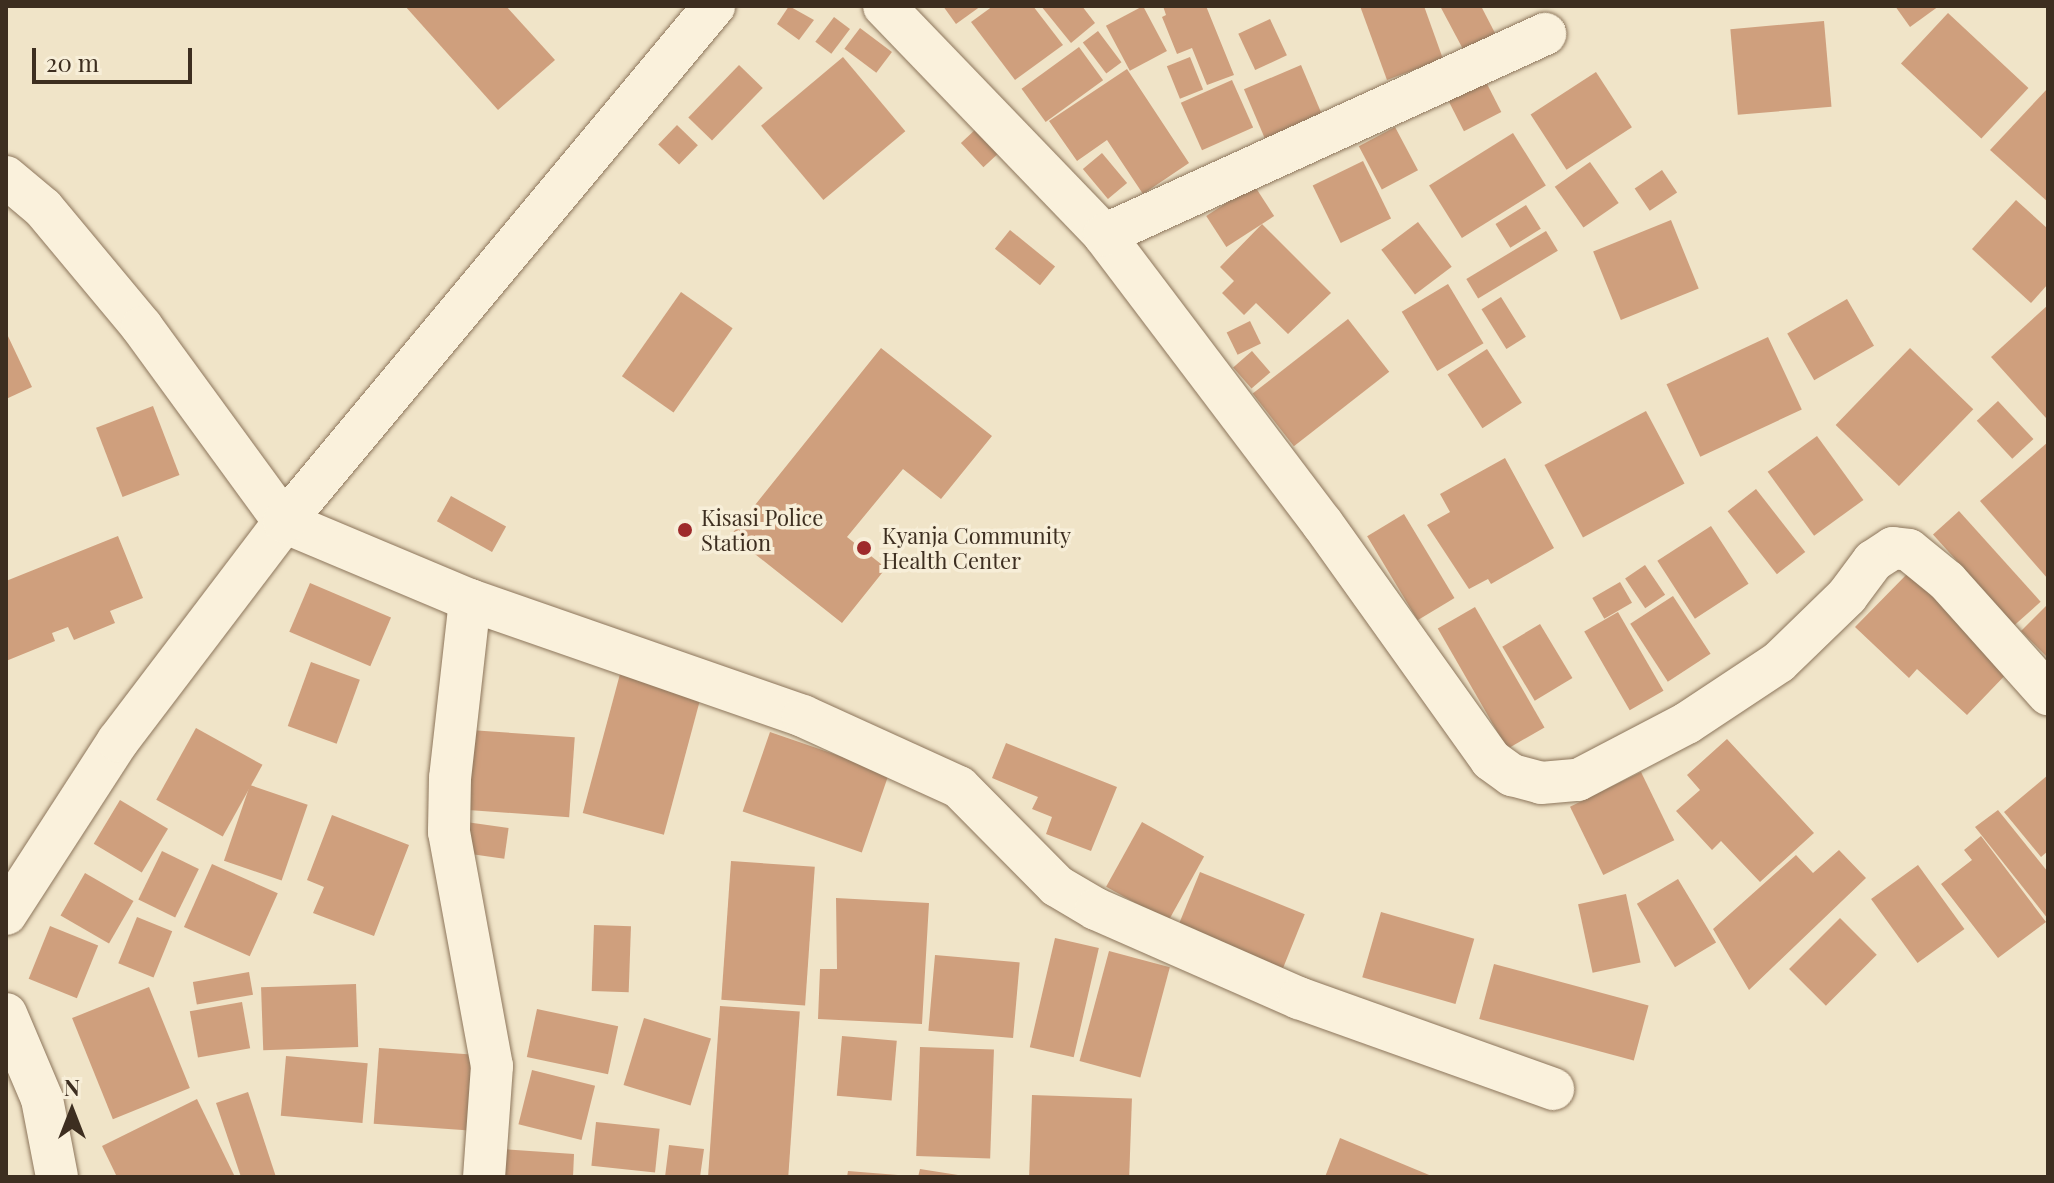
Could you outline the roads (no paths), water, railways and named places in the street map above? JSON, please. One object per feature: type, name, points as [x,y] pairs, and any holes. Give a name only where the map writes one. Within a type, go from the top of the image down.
[{"type":"street","points":[[6,914],[118,741],[284,522],[714,6]]},
{"type":"street","points":[[884,6],[1104,235],[1322,523],[1491,760],[1512,775],[1541,783],[1578,780],[1687,723],[1779,662],[1847,596],[1873,561],[1893,548],[1909,550],[1947,581],[2048,694]]},
{"type":"street","points":[[1104,235],[1545,34]]},
{"type":"street","points":[[6,177],[43,208],[142,327],[284,522],[470,600],[803,716],[959,787],[1057,886],[1096,909],[1299,998],[1553,1089]]},
{"type":"street","points":[[470,600],[449,832],[492,1066],[484,1177]]},
{"type":"street","points":[[6,1014],[42,1099],[57,1177]]},
{"type":"place","name":"Kisasi Police Station","points":[[685,530]]},
{"type":"place","name":"Kyanja Community Health Center","points":[[864,548]]}]
